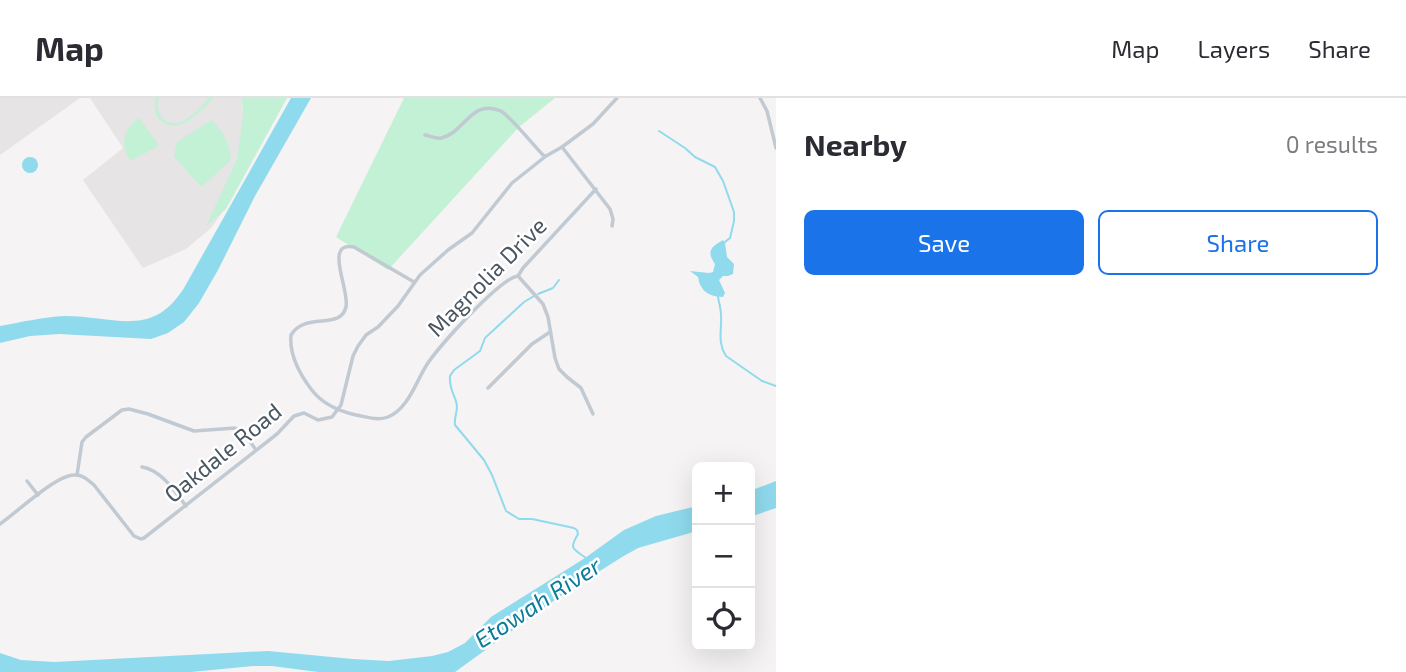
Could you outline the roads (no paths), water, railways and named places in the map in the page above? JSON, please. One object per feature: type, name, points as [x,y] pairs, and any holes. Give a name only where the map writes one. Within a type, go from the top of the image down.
[{"type":"street","points":[[414,282],[354,247],[345,247],[339,253],[338,263],[347,301],[343,313],[336,319],[300,324],[293,331],[290,341],[295,363],[318,397],[337,410],[358,346],[366,335],[378,327],[398,306],[426,268],[472,233],[513,183],[546,156],[593,124],[617,98]]},
{"type":"street","points":[[760,98],[767,111],[776,148]]},
{"type":"street","points":[[425,135],[435,138],[447,136],[477,109],[485,106],[504,113],[546,156]]},
{"type":"street","points":[[562,147],[610,209],[612,226]]},
{"type":"street","name":"Magnolia Drive","points":[[337,410],[378,419],[396,413],[427,365],[451,335],[488,297],[512,276],[518,276],[596,189]]},
{"type":"street","points":[[518,276],[543,304],[559,369],[581,388],[593,414]]},
{"type":"street","points":[[488,388],[532,344],[550,332]]},
{"type":"street","points":[[0,524],[60,479],[76,475],[82,442],[116,412],[128,409],[161,416],[194,431],[235,428],[244,434],[256,450]]},
{"type":"street","name":"Oakdale Road","points":[[76,475],[94,485],[129,531],[137,538],[144,538],[280,431],[294,416],[304,413],[318,419],[327,419],[337,410]]},
{"type":"street","points":[[142,467],[156,472],[186,506]]},
{"type":"street","points":[[27,481],[38,495]]},
{"type":"water","points":[[291,98],[311,98],[255,196],[218,270],[199,303],[184,322],[168,333],[151,339],[59,334],[30,336],[0,343],[0,326],[65,316],[131,321],[159,314],[172,304],[184,288]]},
{"type":"water","points":[[27,157],[33,157],[38,165],[36,171],[27,173],[22,168],[22,162]]},
{"type":"water","points":[[723,240],[727,257],[734,264],[733,274],[723,276],[719,280],[725,293],[723,297],[706,292],[698,277],[690,271],[713,272],[715,264],[710,253],[715,245]]},
{"type":"water","points":[[776,481],[776,508],[755,515],[755,489]]},
{"type":"water","name":"Etowah River","points":[[692,507],[692,532],[638,548],[622,557],[559,597],[455,672],[318,672],[253,666],[191,672],[0,672],[0,653],[21,660],[54,662],[268,651],[389,661],[432,656],[448,652],[465,643],[491,617],[624,530],[656,516]]},
{"type":"waterway","points":[[659,131],[695,157],[715,167],[734,212],[730,238],[725,242]]},
{"type":"waterway","points":[[538,294],[553,288],[559,280]]},
{"type":"waterway","points":[[534,296],[485,338],[480,351],[450,376],[457,406],[455,425],[484,460],[506,511],[519,519],[574,528],[578,534],[573,544],[574,549],[587,559]]},
{"type":"waterway","points":[[718,297],[721,341],[726,356],[762,381],[776,386]]}]
